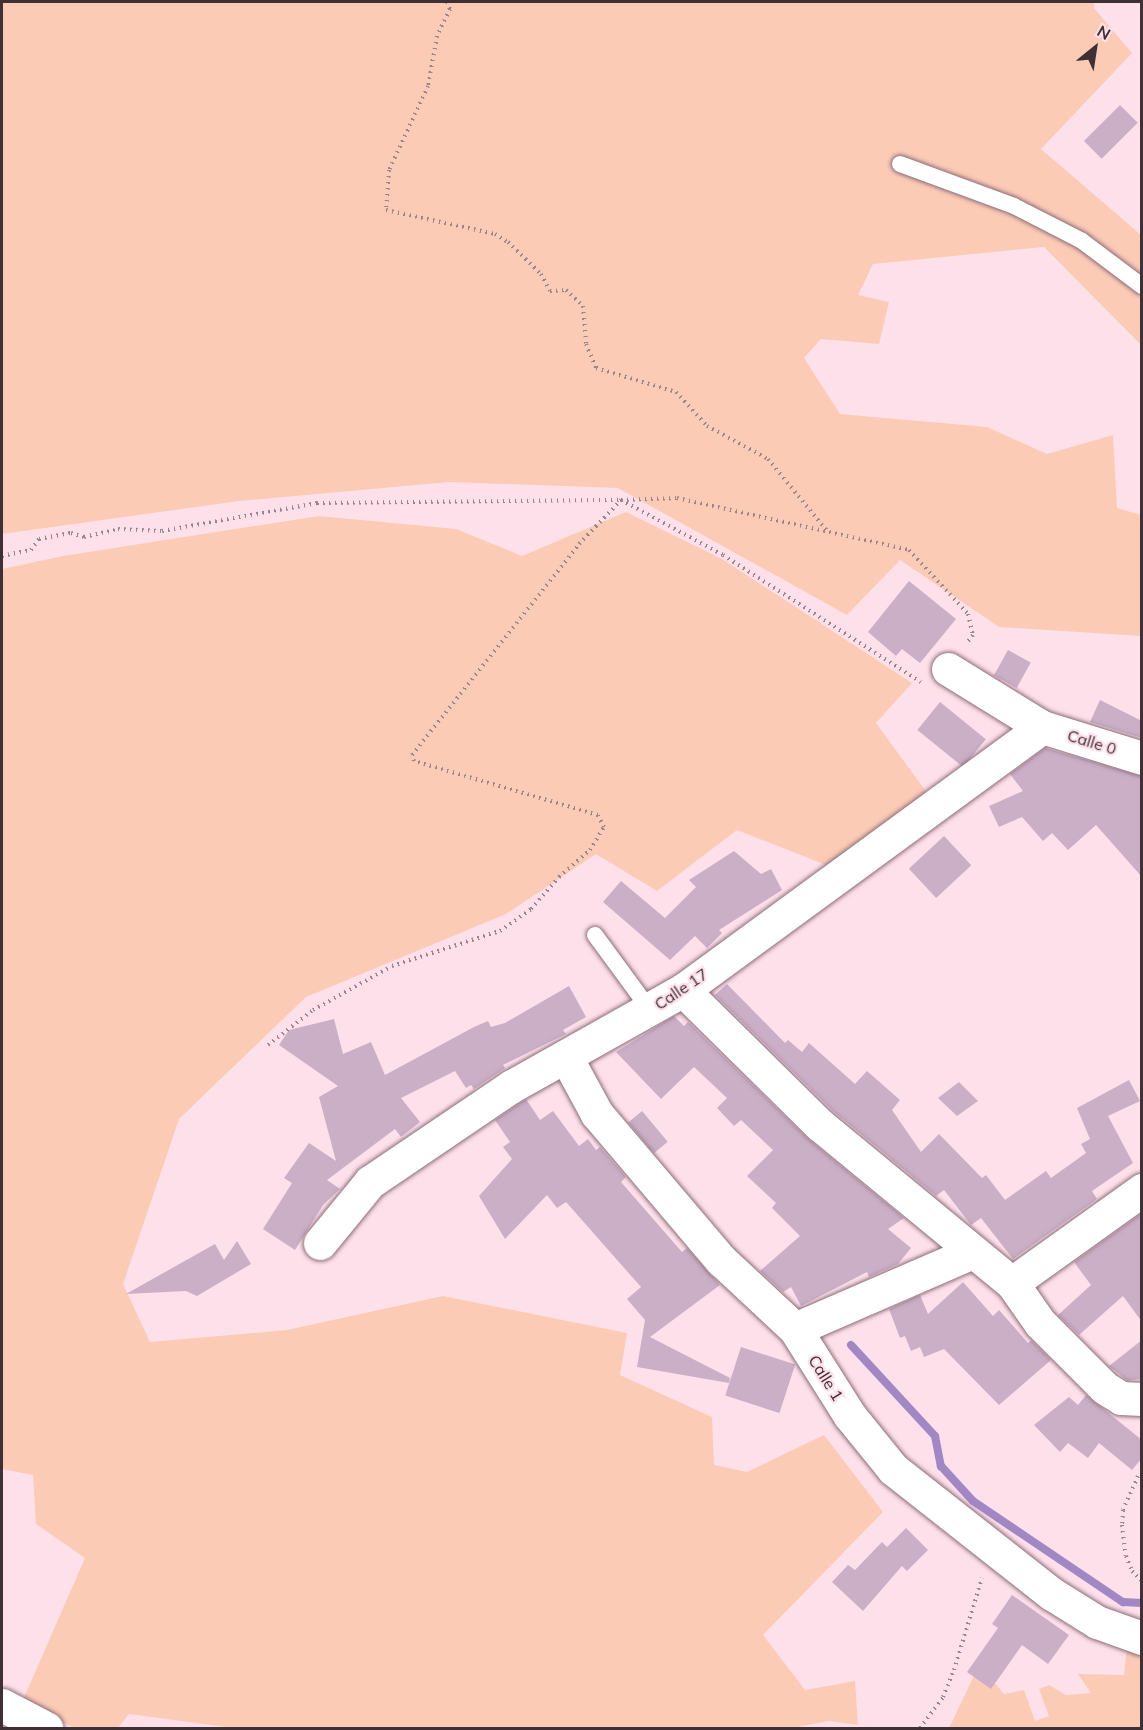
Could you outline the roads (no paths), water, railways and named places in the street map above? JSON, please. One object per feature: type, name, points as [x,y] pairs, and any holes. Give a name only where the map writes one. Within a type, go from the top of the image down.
[{"type":"street","name":"Calle 0","points":[[948,669],[1042,727],[1142,758]]},
{"type":"street","name":"Calle 17","points":[[320,1243],[370,1182],[512,1086],[683,990],[1042,727]]},
{"type":"street","points":[[683,990],[820,1125],[1012,1283],[1040,1323],[1106,1388],[1121,1398],[1142,1399]]},
{"type":"street","name":"Calle 1","points":[[566,1057],[597,1114],[721,1260],[795,1329],[850,1416],[893,1469],[1052,1594],[1097,1623],[1142,1638]]},
{"type":"street","points":[[1012,1283],[1142,1190]]},
{"type":"street","points":[[795,1329],[973,1252]]},
{"type":"street","points":[[2,1705],[45,1728]]},
{"type":"lane","points":[[900,164],[1014,206],[1082,241],[1142,286]]},
{"type":"lane","points":[[595,935],[650,1010]]},
{"type":"waterway","points":[[851,1345],[935,1436],[941,1466],[973,1501],[1123,1602],[1142,1603]]}]
